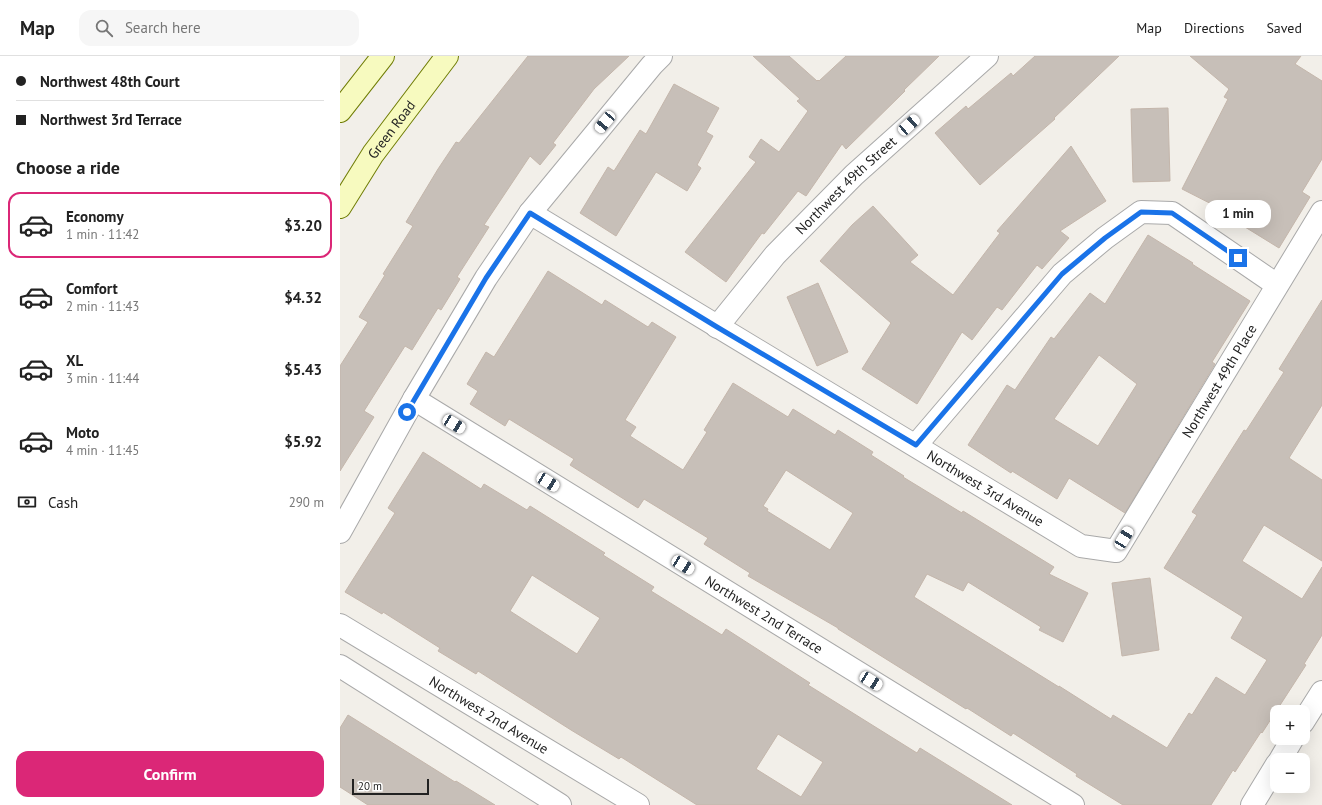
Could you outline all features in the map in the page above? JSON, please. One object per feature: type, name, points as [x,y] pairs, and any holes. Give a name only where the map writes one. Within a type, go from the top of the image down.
[{"type":"main road","points":[[340,111],[383,56]]},
{"type":"main road","name":"Green Road","points":[[340,207],[373,154],[447,56]]},
{"type":"street","points":[[340,532],[414,399],[486,278],[530,213],[652,64],[661,56]]},
{"type":"street","name":"Northwest 49th Street","points":[[717,327],[775,255],[854,175],[987,56]]},
{"type":"street","points":[[916,445],[1062,274],[1105,238],[1141,212],[1172,213],[1277,285]]},
{"type":"street","name":"Northwest 49th Place","points":[[1116,551],[1322,212]]},
{"type":"street","name":"Northwest 3rd Avenue","points":[[530,213],[1081,546],[1116,551]]},
{"type":"street","name":"Northwest 2nd Terrace","points":[[414,399],[1073,805]]},
{"type":"street","name":"Northwest 2nd Avenue","points":[[340,626],[638,805]]},
{"type":"street","points":[[340,666],[560,805]]},
{"type":"street","points":[[1310,711],[1322,692]]},
{"type":"street","points":[[1252,805],[1270,775]]},
{"type":"building","points":[[528,56],[629,56],[594,89],[553,143],[556,145],[540,165],[530,156],[484,225],[489,227],[457,277],[460,279],[441,310],[438,308],[412,350],[405,346],[364,411],[374,417],[340,471],[340,366],[368,322],[359,317],[385,275],[383,274],[413,226],[406,222],[438,169],[456,142],[459,143]]},
{"type":"building","points":[[753,56],[789,56],[817,81],[819,81],[846,56],[939,56],[846,149],[842,144],[806,196],[798,191],[764,234],[762,233],[726,282],[685,252],[756,162],[749,157],[761,139],[779,152],[808,111],[797,101],[800,99]]},
{"type":"building","points":[[1035,56],[1119,56],[1054,118],[1055,119],[980,185],[935,133],[966,106],[968,109],[1011,73],[1013,76]]},
{"type":"building","points":[[1190,56],[1301,56],[1295,64],[1322,81],[1322,159],[1302,192],[1310,197],[1279,248],[1232,219],[1235,216],[1182,189],[1228,99],[1224,97],[1229,89]]},
{"type":"building","points":[[674,84],[719,108],[706,132],[713,136],[697,165],[701,168],[687,191],[656,172],[616,236],[580,213],[608,167],[614,171],[640,130],[646,134]]},
{"type":"building","points":[[1168,108],[1170,181],[1133,182],[1131,109]]},
{"type":"building","points":[[1071,146],[1106,201],[1060,231],[1069,238],[1042,269],[1037,265],[1002,310],[997,307],[972,340],[962,332],[917,404],[862,369],[891,323],[820,261],[852,225],[873,206],[918,255],[910,262],[953,295],[1000,233],[997,231]]},
{"type":"building","points":[[1148,235],[1250,301],[1212,362],[1215,364],[1125,513],[1069,478],[1057,499],[1012,471],[1011,473],[968,445],[1007,385],[1015,390],[1051,337],[1054,339],[1090,293],[1105,304]],"holes":[[[1099,355],[1137,384],[1098,446],[1054,419]]]},
{"type":"building","points":[[548,271],[602,305],[605,300],[648,327],[652,322],[676,337],[625,420],[636,427],[630,436],[683,470],[707,432],[704,430],[733,383],[788,417],[793,409],[835,435],[838,430],[873,452],[871,455],[904,476],[903,477],[962,513],[963,511],[1054,567],[1049,574],[1088,593],[1063,642],[1039,630],[1041,627],[968,582],[963,591],[927,574],[914,597],[1111,719],[1113,715],[1167,748],[1189,713],[1192,715],[1216,677],[1245,695],[1267,660],[1231,638],[1243,617],[1164,568],[1197,515],[1192,512],[1244,430],[1246,431],[1284,372],[1279,369],[1322,300],[1322,405],[1289,458],[1322,480],[1322,561],[1264,525],[1242,561],[1302,599],[1322,567],[1322,635],[1304,664],[1306,665],[1280,705],[1270,705],[1270,721],[1235,772],[1233,770],[1211,805],[1123,805],[1076,776],[1077,774],[1013,733],[1011,736],[838,628],[748,576],[750,573],[704,544],[708,538],[644,499],[638,508],[570,465],[574,459],[509,419],[505,426],[470,404],[478,391],[467,384],[486,352],[494,357]],"holes":[[[786,470],[853,513],[830,550],[767,511],[768,509],[763,506]]]},
{"type":"building","points":[[818,283],[848,352],[817,366],[787,297]]},
{"type":"building","points":[[423,452],[481,489],[484,484],[527,510],[530,506],[605,553],[603,555],[654,587],[651,591],[722,635],[726,629],[810,683],[808,685],[917,753],[920,748],[1012,805],[697,805],[621,757],[619,759],[571,730],[478,671],[476,674],[438,651],[440,648],[383,612],[382,614],[345,592],[395,513],[388,508]],"holes":[[[532,575],[600,618],[577,654],[510,611]],[[778,734],[823,762],[801,797],[756,769]]]},
{"type":"building","points":[[1150,578],[1159,650],[1122,656],[1112,583]]},
{"type":"building","points":[[348,715],[455,782],[456,781],[495,805],[368,805],[340,787],[340,728]]},
{"type":"route","points":[[407,412],[486,278],[530,213],[717,327],[916,445],[1062,274],[1105,238],[1141,212],[1172,213],[1238,258]]}]
